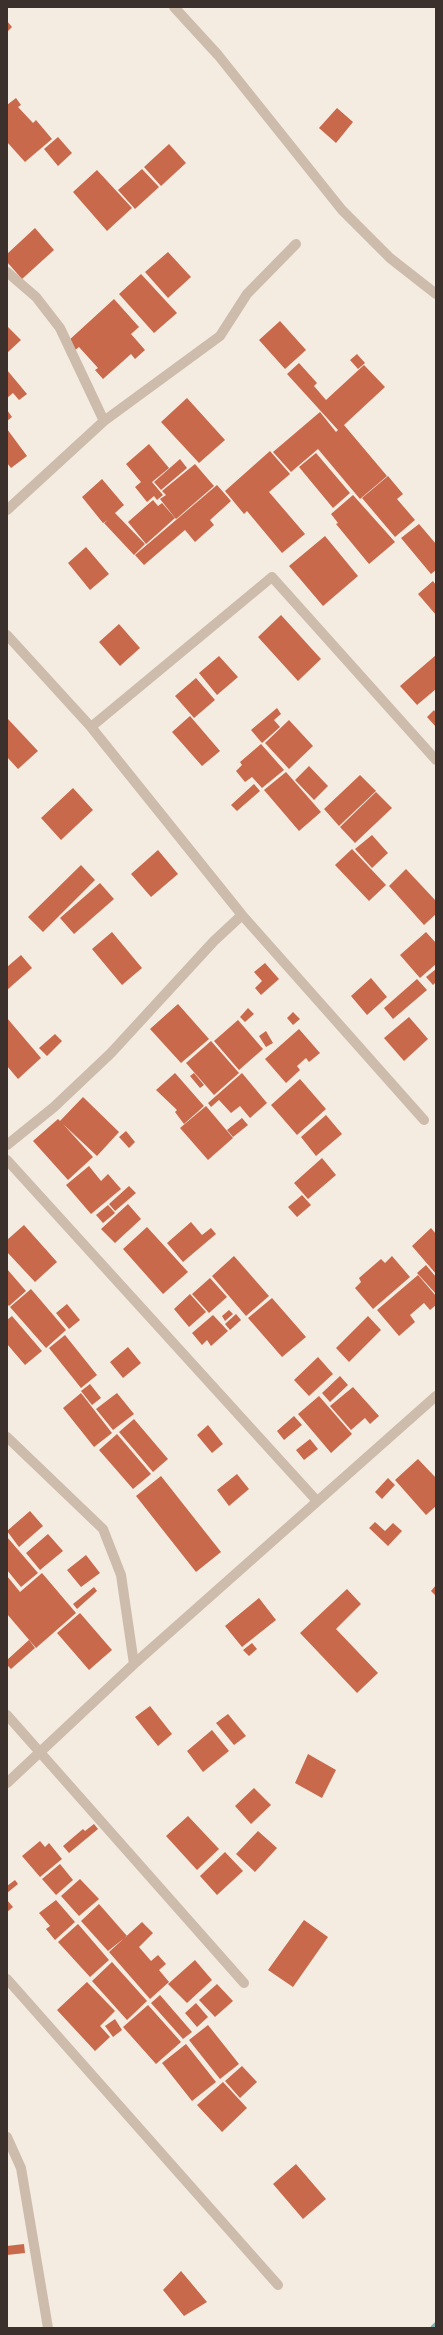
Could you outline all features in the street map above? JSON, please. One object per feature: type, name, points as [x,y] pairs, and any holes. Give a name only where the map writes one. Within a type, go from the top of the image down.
[{"type":"street","points":[[174,7],[218,55],[342,210],[390,258],[436,294]]},
{"type":"street","points":[[7,510],[104,422],[220,336],[247,294],[296,244]]},
{"type":"street","points":[[7,272],[36,297],[60,328],[104,422]]},
{"type":"street","points":[[91,727],[272,577],[436,760]]},
{"type":"street","points":[[7,635],[91,727],[242,915],[424,1120]]},
{"type":"street","points":[[7,1145],[54,1108],[111,1053],[214,941],[242,915]]},
{"type":"street","points":[[7,1160],[317,1500]]},
{"type":"street","points":[[7,1783],[134,1664],[436,1396]]},
{"type":"street","points":[[7,1437],[103,1529],[121,1574],[134,1664]]},
{"type":"street","points":[[7,1715],[244,1983]]},
{"type":"street","points":[[7,1979],[278,2285]]},
{"type":"street","points":[[7,2137],[21,2168],[48,2328]]},
{"type":"building","points":[[7,21],[12,27],[7,32]]},
{"type":"building","points":[[16,98],[21,105],[18,107],[33,123],[36,120],[52,139],[25,162],[7,142],[7,105]]},
{"type":"building","points":[[337,108],[353,122],[336,143],[319,128]]},
{"type":"building","points":[[58,137],[72,153],[58,166],[44,149]]},
{"type":"building","points":[[169,144],[186,163],[161,186],[144,167]]},
{"type":"building","points":[[142,169],[159,187],[135,209],[118,190]]},
{"type":"building","points":[[97,170],[132,208],[107,231],[73,192]]},
{"type":"building","points":[[35,228],[54,250],[22,279],[7,262],[7,254]]},
{"type":"building","points":[[168,252],[191,277],[168,298],[145,272]]},
{"type":"building","points":[[141,274],[177,313],[154,333],[119,294]]},
{"type":"building","points":[[114,299],[139,327],[131,334],[145,350],[135,359],[131,354],[103,379],[95,370],[98,368],[79,347],[74,351],[67,342]]},
{"type":"building","points":[[280,321],[306,350],[285,369],[259,340]]},
{"type":"building","points":[[7,326],[21,340],[7,353]]},
{"type":"building","points":[[357,354],[365,363],[358,369],[350,360]]},
{"type":"building","points":[[299,363],[317,383],[314,386],[326,400],[364,365],[385,387],[344,425],[387,476],[360,499],[318,449],[291,472],[273,452],[320,412],[336,432],[338,430],[287,374]]},
{"type":"building","points":[[7,370],[27,394],[19,400],[13,393],[7,398]]},
{"type":"building","points":[[187,398],[225,440],[199,463],[161,422]]},
{"type":"building","points":[[7,410],[12,417],[7,421]]},
{"type":"building","points":[[7,429],[27,456],[11,468],[7,463]]},
{"type":"building","points":[[149,444],[169,468],[152,482],[163,495],[157,500],[154,496],[147,502],[135,487],[141,482],[126,464]]},
{"type":"building","points":[[270,451],[290,474],[269,492],[305,534],[282,553],[247,511],[244,514],[225,491]]},
{"type":"building","points":[[316,453],[350,493],[333,508],[299,467]]},
{"type":"building","points":[[180,459],[187,468],[161,490],[154,482]]},
{"type":"building","points":[[195,464],[214,486],[176,519],[160,499],[166,495],[162,491]]},
{"type":"building","points":[[388,476],[403,494],[397,499],[415,520],[395,537],[362,498]]},
{"type":"building","points":[[102,479],[124,505],[115,513],[145,544],[134,555],[104,523],[108,520],[103,523],[82,497]]},
{"type":"building","points":[[217,485],[231,501],[210,520],[214,525],[195,542],[185,530],[144,565],[135,555]]},
{"type":"building","points":[[353,495],[395,542],[369,564],[336,524],[338,523],[331,514]]},
{"type":"building","points":[[153,500],[158,506],[162,503],[175,518],[146,544],[128,522]]},
{"type":"building","points":[[419,524],[436,544],[436,570],[431,574],[401,538]]},
{"type":"building","points":[[325,536],[358,576],[323,606],[289,566]]},
{"type":"building","points":[[86,547],[109,574],[90,590],[68,563]]},
{"type":"building","points":[[433,581],[436,585],[436,615],[418,594]]},
{"type":"building","points":[[281,615],[321,659],[298,681],[258,637]]},
{"type":"building","points":[[119,624],[140,648],[120,666],[99,642]]},
{"type":"building","points":[[436,655],[436,689],[417,705],[400,686]]},
{"type":"building","points":[[219,656],[238,677],[217,695],[199,673]]},
{"type":"building","points":[[196,678],[215,700],[194,718],[175,696]]},
{"type":"building","points":[[277,708],[281,714],[274,720],[280,727],[262,743],[251,730]]},
{"type":"building","points":[[434,710],[436,713],[436,727],[427,717]]},
{"type":"building","points":[[190,716],[220,751],[202,766],[172,732]]},
{"type":"building","points":[[7,718],[38,751],[18,769],[7,757]]},
{"type":"building","points":[[289,720],[313,746],[289,769],[265,743]]},
{"type":"building","points":[[261,744],[284,770],[262,788],[252,777],[245,782],[236,771],[242,765],[240,762]]},
{"type":"building","points":[[309,766],[328,786],[314,800],[295,780]]},
{"type":"building","points":[[286,772],[321,812],[299,831],[264,790]]},
{"type":"building","points":[[360,775],[376,791],[339,826],[324,809]]},
{"type":"building","points":[[254,784],[260,791],[237,811],[231,805]]},
{"type":"building","points":[[73,788],[93,810],[61,840],[41,818]]},
{"type":"building","points":[[376,792],[392,808],[355,843],[340,827]]},
{"type":"building","points":[[372,835],[388,853],[372,868],[355,849]]},
{"type":"building","points":[[352,849],[386,885],[369,901],[335,865]]},
{"type":"building","points":[[158,850],[178,874],[151,897],[131,874]]},
{"type":"building","points":[[81,865],[95,880],[43,932],[28,917]]},
{"type":"building","points":[[406,869],[436,901],[436,914],[424,925],[389,886]]},
{"type":"building","points":[[100,883],[114,899],[74,934],[60,918]]},
{"type":"building","points":[[112,932],[142,968],[122,985],[92,949]]},
{"type":"building","points":[[426,932],[436,943],[436,964],[420,978],[400,955]]},
{"type":"building","points":[[21,955],[32,968],[7,990],[7,967]]},
{"type":"building","points":[[265,963],[279,979],[261,995],[255,988],[262,981],[254,972]]},
{"type":"building","points":[[436,969],[436,982],[433,985],[426,977]]},
{"type":"building","points":[[371,978],[387,997],[367,1015],[351,996]]},
{"type":"building","points":[[417,979],[427,990],[393,1019],[384,1008]]},
{"type":"building","points":[[178,1004],[209,1039],[181,1063],[150,1029]]},
{"type":"building","points":[[248,1008],[254,1014],[245,1022],[240,1017]]},
{"type":"building","points":[[293,1012],[300,1019],[293,1025],[287,1018]]},
{"type":"building","points":[[409,1017],[428,1039],[404,1061],[384,1038]]},
{"type":"building","points":[[7,1018],[41,1058],[18,1079],[7,1066]]},
{"type":"building","points":[[238,1020],[263,1049],[239,1070],[214,1041]]},
{"type":"building","points":[[299,1029],[320,1053],[309,1062],[306,1058],[297,1066],[300,1070],[286,1083],[265,1059]]},
{"type":"building","points":[[266,1031],[273,1043],[266,1047],[259,1036]]},
{"type":"building","points":[[55,1034],[62,1041],[47,1056],[39,1048]]},
{"type":"building","points":[[211,1041],[239,1073],[214,1095],[186,1063]]},
{"type":"building","points":[[175,1073],[204,1106],[184,1124],[175,1112],[177,1110],[156,1090]]},
{"type":"building","points":[[194,1073],[204,1085],[200,1088],[190,1076]]},
{"type":"building","points":[[242,1073],[267,1103],[250,1118],[240,1106],[231,1113],[219,1100],[211,1107],[208,1103]]},
{"type":"building","points":[[300,1079],[326,1109],[297,1135],[271,1105]]},
{"type":"building","points":[[83,1097],[119,1132],[97,1156],[63,1124],[93,1157],[68,1180],[33,1141],[58,1119],[60,1121]]},
{"type":"building","points":[[206,1106],[233,1138],[208,1160],[180,1128]]},
{"type":"building","points":[[326,1115],[342,1134],[316,1156],[301,1137]]},
{"type":"building","points":[[242,1118],[248,1125],[233,1137],[227,1130]]},
{"type":"building","points":[[126,1131],[135,1142],[129,1148],[119,1137]]},
{"type":"building","points":[[322,1158],[336,1175],[308,1199],[294,1183]]},
{"type":"building","points":[[89,1166],[101,1181],[108,1174],[121,1189],[91,1214],[66,1185]]},
{"type":"building","points":[[129,1186],[136,1193],[115,1211],[109,1204]]},
{"type":"building","points":[[302,1195],[311,1205],[297,1217],[288,1207]]},
{"type":"building","points":[[128,1204],[141,1219],[115,1243],[101,1229]]},
{"type":"building","points":[[108,1205],[115,1213],[103,1223],[96,1215]]},
{"type":"building","points":[[191,1222],[202,1235],[211,1228],[216,1234],[183,1262],[167,1243]]},
{"type":"building","points":[[24,1225],[57,1262],[35,1282],[7,1252],[7,1240]]},
{"type":"building","points":[[147,1227],[188,1272],[163,1294],[123,1249]]},
{"type":"building","points":[[431,1228],[436,1234],[436,1274],[412,1246]]},
{"type":"building","points":[[234,1256],[269,1296],[246,1316],[212,1276]]},
{"type":"building","points":[[392,1256],[410,1277],[373,1309],[355,1288],[361,1282],[359,1278],[381,1259],[385,1263]]},
{"type":"building","points":[[426,1265],[436,1277],[436,1294],[417,1273]]},
{"type":"building","points":[[7,1269],[26,1291],[9,1306],[7,1304]]},
{"type":"building","points":[[418,1275],[436,1296],[436,1305],[430,1310],[424,1303],[410,1315],[415,1322],[399,1336],[377,1310]]},
{"type":"building","points":[[210,1278],[227,1297],[209,1313],[192,1294]]},
{"type":"building","points":[[31,1289],[66,1330],[46,1348],[10,1307]]},
{"type":"building","points":[[190,1294],[206,1312],[189,1327],[174,1309]]},
{"type":"building","points":[[272,1298],[306,1337],[282,1357],[248,1318]]},
{"type":"building","points":[[67,1304],[80,1320],[69,1329],[56,1313]]},
{"type":"building","points":[[229,1310],[233,1314],[225,1321],[222,1316]]},
{"type":"building","points":[[236,1314],[241,1320],[230,1330],[225,1324]]},
{"type":"building","points":[[213,1315],[228,1331],[211,1346],[207,1340],[202,1345],[192,1333]]},
{"type":"building","points":[[12,1316],[42,1351],[25,1365],[7,1344],[7,1320]]},
{"type":"building","points":[[368,1316],[381,1330],[349,1362],[336,1348]]},
{"type":"building","points":[[65,1335],[97,1375],[81,1388],[49,1348]]},
{"type":"building","points":[[128,1347],[141,1363],[123,1378],[110,1362]]},
{"type":"building","points":[[318,1357],[333,1374],[309,1396],[294,1380]]},
{"type":"building","points":[[340,1376],[348,1385],[330,1402],[322,1393]]},
{"type":"building","points":[[90,1384],[101,1398],[92,1405],[81,1391]]},
{"type":"building","points":[[353,1387],[379,1416],[370,1424],[365,1418],[351,1430],[330,1406]]},
{"type":"building","points":[[81,1393],[112,1433],[94,1447],[63,1408]]},
{"type":"building","points":[[117,1393],[134,1414],[113,1430],[96,1409]]},
{"type":"building","points":[[319,1396],[352,1434],[331,1453],[298,1414]]},
{"type":"building","points":[[294,1416],[302,1425],[284,1440],[277,1431]]},
{"type":"building","points":[[134,1419],[168,1459],[153,1472],[119,1432]]},
{"type":"building","points":[[208,1425],[223,1444],[212,1453],[197,1435]]},
{"type":"building","points":[[117,1434],[151,1474],[133,1489],[99,1450]]},
{"type":"building","points":[[310,1439],[318,1449],[304,1460],[296,1450]]},
{"type":"building","points":[[418,1459],[436,1478],[436,1506],[426,1515],[395,1480]]},
{"type":"building","points":[[237,1474],[249,1489],[229,1506],[217,1490]]},
{"type":"building","points":[[161,1476],[221,1552],[196,1572],[136,1496]]},
{"type":"building","points":[[388,1478],[395,1485],[382,1499],[375,1492]]},
{"type":"building","points":[[30,1511],[43,1526],[19,1547],[7,1531]]},
{"type":"building","points":[[375,1522],[385,1531],[393,1523],[402,1531],[388,1546],[369,1528]]},
{"type":"building","points":[[48,1534],[63,1551],[40,1570],[26,1553]]},
{"type":"building","points":[[7,1537],[38,1573],[21,1587],[7,1570]]},
{"type":"building","points":[[86,1555],[100,1573],[81,1587],[67,1570]]},
{"type":"building","points":[[42,1573],[76,1613],[36,1648],[7,1614],[7,1576],[20,1592]]},
{"type":"building","points":[[436,1585],[436,1596],[431,1591]]},
{"type":"building","points":[[94,1587],[97,1591],[77,1609],[73,1604]]},
{"type":"building","points":[[347,1589],[361,1604],[336,1629],[378,1673],[357,1693],[300,1633]]},
{"type":"building","points":[[259,1598],[276,1620],[242,1647],[225,1626]]},
{"type":"building","points":[[80,1613],[112,1650],[89,1670],[57,1633]]},
{"type":"building","points":[[29,1640],[35,1648],[11,1669],[7,1665],[7,1660]]},
{"type":"building","points":[[252,1643],[257,1649],[249,1656],[243,1650]]},
{"type":"building","points":[[150,1706],[172,1734],[158,1746],[135,1717]]},
{"type":"building","points":[[228,1714],[246,1736],[234,1745],[216,1723]]},
{"type":"building","points":[[212,1730],[229,1751],[203,1772],[187,1751]]},
{"type":"building","points":[[308,1754],[336,1770],[322,1798],[295,1783]]},
{"type":"building","points":[[254,1788],[271,1805],[251,1824],[235,1806]]},
{"type":"building","points":[[188,1816],[219,1849],[197,1870],[166,1836]]},
{"type":"building","points":[[94,1824],[98,1829],[69,1853],[63,1846],[83,1829],[85,1831]]},
{"type":"building","points":[[258,1831],[277,1848],[255,1872],[236,1854]]},
{"type":"building","points":[[40,1841],[45,1847],[49,1843],[62,1859],[40,1877],[22,1856]]},
{"type":"building","points":[[225,1852],[243,1871],[217,1895],[200,1876]]},
{"type":"building","points":[[60,1864],[73,1880],[56,1895],[42,1879]]},
{"type":"building","points":[[80,1879],[99,1899],[79,1916],[61,1896]]},
{"type":"building","points":[[15,1880],[18,1884],[7,1893],[7,1886]]},
{"type":"building","points":[[7,1900],[13,1907],[7,1912]]},
{"type":"building","points":[[56,1900],[75,1922],[55,1940],[46,1929],[50,1926],[39,1913]]},
{"type":"building","points":[[99,1904],[127,1936],[108,1951],[81,1921]]},
{"type":"building","points":[[304,1920],[328,1937],[293,1987],[268,1970]]},
{"type":"building","points":[[142,1922],[153,1933],[139,1947],[151,1961],[158,1955],[166,1964],[159,1970],[169,1982],[150,1999],[109,1952]]},
{"type":"building","points":[[78,1924],[109,1960],[90,1977],[58,1942]]},
{"type":"building","points":[[195,1960],[212,1980],[187,2003],[168,1984]]},
{"type":"building","points":[[112,1962],[147,2001],[127,2020],[92,1981]]},
{"type":"building","points":[[87,1982],[115,2011],[100,2026],[110,2037],[95,2051],[57,2010]]},
{"type":"building","points":[[217,1984],[233,2001],[215,2017],[199,2000]]},
{"type":"building","points":[[160,1995],[192,2032],[183,2039],[151,2003]]},
{"type":"building","points":[[196,2003],[208,2017],[197,2027],[185,2013]]},
{"type":"building","points":[[148,2005],[181,2042],[156,2064],[123,2027]]},
{"type":"building","points":[[115,2019],[122,2030],[113,2037],[105,2026]]},
{"type":"building","points":[[208,2025],[239,2064],[220,2079],[189,2040]]},
{"type":"building","points":[[186,2044],[216,2082],[192,2101],[162,2063]]},
{"type":"building","points":[[242,2066],[257,2082],[240,2098],[225,2081]]},
{"type":"building","points":[[223,2082],[247,2108],[222,2132],[197,2105]]},
{"type":"building","points":[[296,2164],[326,2199],[303,2219],[273,2184]]},
{"type":"building","points":[[24,2244],[25,2253],[7,2255],[7,2246]]},
{"type":"building","points":[[181,2271],[207,2302],[184,2316],[163,2290]]},
{"type":"waterway","points":[[433,2328],[436,2325]]}]
